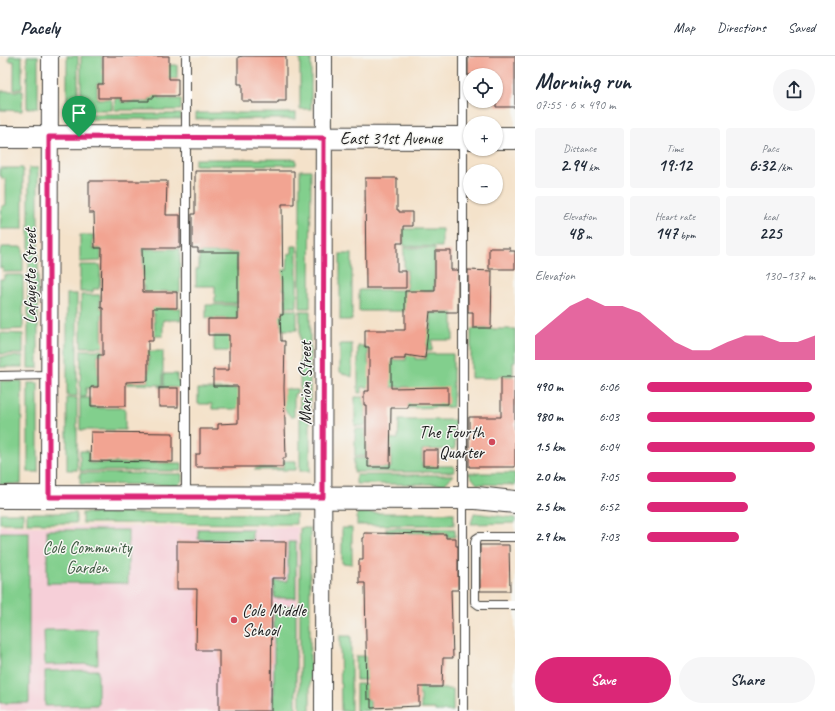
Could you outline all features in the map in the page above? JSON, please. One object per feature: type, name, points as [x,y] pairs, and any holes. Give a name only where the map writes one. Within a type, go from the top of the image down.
[{"type":"main road","name":"East 31st Avenue","points":[[0,137],[463,138]]},
{"type":"main road","points":[[503,138],[515,138]]},
{"type":"main road","points":[[0,497],[476,498],[515,502]]},
{"type":"street","name":"Lafayette Street","points":[[49,497],[50,56]]},
{"type":"street","name":"Marion Street","points":[[323,711],[324,56]]},
{"type":"lane","points":[[186,56],[186,497]]},
{"type":"lane","points":[[463,56],[465,116]]},
{"type":"lane","points":[[463,711],[466,156]]},
{"type":"lane","points":[[0,376],[49,375]]},
{"type":"lane","points":[[515,537],[479,537],[476,539],[475,600],[476,603],[480,605],[515,605]]},
{"type":"shaded area","points":[[0,526],[298,527],[297,711],[0,711]]},
{"type":"green space","points":[[9,56],[22,56],[22,89],[14,89],[14,61],[9,61]]},
{"type":"green space","points":[[27,56],[38,56],[38,108],[27,108]]},
{"type":"green space","points":[[67,56],[78,56],[78,110],[67,110]]},
{"type":"green space","points":[[81,56],[102,56],[102,68],[124,68],[104,83],[97,83],[97,99],[109,99],[112,101],[112,110],[81,110]]},
{"type":"green space","points":[[300,58],[311,58],[311,109],[300,109]]},
{"type":"green space","points":[[149,65],[177,65],[177,79],[159,79],[159,99],[181,99],[181,110],[114,110],[115,98],[121,98],[121,102],[149,102],[150,98],[153,98],[153,82]]},
{"type":"green space","points":[[1,91],[23,91],[22,111],[0,110]]},
{"type":"green space","points":[[196,113],[296,113],[296,119],[196,119]]},
{"type":"green space","points":[[82,114],[181,114],[181,119],[82,119]]},
{"type":"green space","points":[[195,159],[296,159],[296,165],[195,165]]},
{"type":"green space","points":[[0,168],[23,168],[23,229],[0,229],[2,206],[6,205],[6,179],[2,179],[2,176],[0,176]]},
{"type":"green space","points":[[29,168],[38,168],[38,272],[29,272]]},
{"type":"green space","points":[[300,170],[311,170],[310,308],[300,308]]},
{"type":"green space","points":[[402,229],[442,229],[442,247],[404,246]]},
{"type":"green space","points":[[80,235],[93,235],[93,249],[101,249],[101,261],[80,262]]},
{"type":"green space","points":[[292,246],[297,246],[297,307],[286,307],[285,289],[242,289],[242,270],[287,270],[288,254],[292,253]]},
{"type":"green space","points":[[2,247],[23,247],[23,272],[3,272],[3,268],[0,268],[0,250]]},
{"type":"green space","points":[[404,248],[435,248],[434,290],[420,291],[420,316],[405,311],[359,311],[359,290],[407,290],[407,270],[404,270]]},
{"type":"green space","points":[[143,249],[180,249],[180,292],[160,291],[159,308],[181,308],[181,320],[163,320],[163,336],[155,336],[154,314],[139,314],[144,308],[144,286],[101,286],[101,275],[143,275]]},
{"type":"green space","points":[[199,253],[237,253],[237,270],[242,270],[242,293],[237,294],[237,303],[215,303],[215,286],[196,286],[196,269],[199,269]]},
{"type":"green space","points":[[340,254],[352,254],[352,320],[340,320]]},
{"type":"green space","points":[[80,265],[101,265],[99,289],[93,289],[93,292],[80,292]]},
{"type":"green space","points":[[28,274],[38,274],[38,368],[28,368]]},
{"type":"green space","points":[[4,275],[23,275],[23,329],[0,330],[0,279],[4,279]]},
{"type":"green space","points":[[67,294],[77,294],[77,396],[67,396]]},
{"type":"green space","points":[[81,295],[100,295],[100,308],[107,308],[107,314],[102,314],[102,340],[113,340],[115,347],[81,347]]},
{"type":"green space","points":[[206,305],[237,305],[237,325],[228,325],[228,319],[206,318]]},
{"type":"green space","points":[[283,310],[297,310],[297,330],[282,330],[282,325],[278,325],[278,315],[283,315]]},
{"type":"green space","points":[[300,311],[310,311],[310,471],[300,471]]},
{"type":"green space","points":[[423,313],[453,313],[453,340],[432,340],[432,351],[427,351],[427,344],[418,344],[424,329],[431,329],[431,317],[423,317]]},
{"type":"green space","points":[[471,329],[515,329],[515,361],[513,362],[513,376],[498,376],[498,378],[471,378]]},
{"type":"green space","points":[[0,333],[23,334],[23,354],[0,354]]},
{"type":"green space","points":[[214,336],[237,336],[235,351],[214,351]]},
{"type":"green space","points":[[340,344],[352,344],[352,377],[340,372]]},
{"type":"green space","points":[[358,346],[364,346],[364,348],[368,349],[368,364],[392,364],[393,360],[406,360],[406,354],[415,354],[415,359],[426,359],[426,354],[453,354],[453,407],[408,408],[413,390],[408,387],[362,387],[362,393],[358,393]]},
{"type":"green space","points":[[81,350],[112,350],[110,354],[98,354],[98,380],[103,380],[103,387],[91,386],[90,388],[86,388],[86,397],[80,397]]},
{"type":"green space","points":[[135,351],[163,351],[163,385],[121,384],[121,382],[148,382],[149,356],[137,356]]},
{"type":"green space","points":[[23,356],[23,367],[0,367],[0,357]]},
{"type":"green space","points":[[164,374],[177,374],[177,381],[183,381],[183,388],[159,387],[164,386]]},
{"type":"green space","points":[[0,381],[22,381],[21,484],[0,484]]},
{"type":"green space","points":[[28,383],[38,383],[38,472],[28,472]]},
{"type":"green space","points":[[198,389],[297,389],[297,393],[294,394],[294,417],[291,417],[281,405],[240,406],[236,409],[212,409],[212,404],[198,404]]},
{"type":"green space","points":[[355,397],[364,397],[364,406],[368,406],[368,409],[365,409],[366,426],[355,426]]},
{"type":"green space","points":[[67,398],[77,398],[77,470],[67,470]]},
{"type":"green space","points":[[80,398],[90,398],[91,408],[125,408],[125,430],[80,430]]},
{"type":"green space","points":[[399,420],[455,420],[455,449],[422,450],[422,466],[454,466],[454,472],[354,472],[354,458],[365,458],[365,460],[367,460],[368,468],[391,468],[391,444],[366,444],[366,456],[355,456],[355,429],[366,429],[366,438],[398,439]]},
{"type":"green space","points":[[80,451],[88,451],[89,463],[182,463],[182,471],[80,471]]},
{"type":"green space","points":[[284,461],[296,461],[296,470],[255,470],[255,468],[283,468]]},
{"type":"green space","points":[[80,473],[182,474],[182,481],[178,485],[80,484]]},
{"type":"green space","points":[[468,473],[515,473],[515,485],[477,484]]},
{"type":"green space","points":[[356,475],[453,475],[445,484],[356,484]]},
{"type":"green space","points":[[0,513],[23,513],[23,523],[0,523]]},
{"type":"green space","points":[[27,513],[76,513],[76,523],[27,523]]},
{"type":"green space","points":[[82,513],[296,514],[296,524],[82,523]]},
{"type":"green space","points":[[357,513],[454,513],[454,525],[357,525]]},
{"type":"green space","points":[[474,513],[515,518],[515,523],[471,524]]},
{"type":"green space","points":[[300,528],[310,528],[310,711],[300,711]]},
{"type":"green space","points":[[342,528],[352,528],[352,564],[342,563]]},
{"type":"green space","points":[[386,528],[455,529],[455,537],[447,537],[447,533],[432,533],[432,537],[423,537],[423,533],[409,533],[408,536],[400,536],[400,532],[386,532]]},
{"type":"green space","points":[[198,529],[252,529],[252,540],[198,539]]},
{"type":"green space","name":"Cole Community Garden","points":[[47,530],[128,530],[128,583],[47,583]]},
{"type":"green space","points":[[0,532],[29,532],[29,703],[0,703]]},
{"type":"green space","points":[[288,542],[296,542],[296,598],[274,598],[274,581],[288,581]]},
{"type":"green space","points":[[274,606],[296,606],[296,711],[274,711]]},
{"type":"green space","points":[[97,629],[98,664],[45,665],[44,630]]},
{"type":"green space","points":[[340,636],[351,636],[351,711],[341,711]]},
{"type":"green space","points":[[356,656],[366,656],[366,669],[371,669],[371,680],[356,680]]},
{"type":"green space","points":[[98,670],[98,705],[45,706],[45,671]]},
{"type":"green space","points":[[419,682],[424,689],[453,689],[453,711],[421,709],[421,695],[404,695]]},
{"type":"green space","points":[[356,684],[370,684],[370,688],[366,689],[366,700],[370,700],[370,710],[356,711]]},
{"type":"building","points":[[103,56],[169,56],[169,79],[178,79],[178,96],[153,96],[153,98],[149,98],[149,101],[122,101],[122,98],[98,98],[98,84],[103,84]]},
{"type":"building","points":[[286,56],[286,101],[278,101],[278,103],[252,103],[252,101],[242,101],[242,84],[238,84],[238,57]]},
{"type":"building","points":[[468,56],[515,56],[515,107],[503,107],[503,68],[468,68]]},
{"type":"building","points":[[195,171],[294,171],[294,204],[282,204],[283,315],[280,315],[281,341],[285,341],[284,388],[286,458],[283,458],[283,467],[196,467],[196,454],[200,454],[200,429],[218,429],[218,424],[238,423],[238,386],[213,386],[213,370],[229,370],[229,335],[208,335],[208,319],[238,319],[238,252],[198,252],[198,248],[192,248],[192,214],[195,214]]},
{"type":"building","points":[[365,178],[397,178],[397,210],[399,210],[399,212],[412,212],[412,226],[403,226],[403,243],[397,243],[397,271],[406,271],[406,288],[366,288]]},
{"type":"building","points":[[89,181],[167,181],[166,215],[180,215],[180,248],[142,248],[143,292],[177,292],[177,308],[153,308],[153,341],[148,341],[148,381],[126,382],[126,406],[91,406],[91,387],[98,387],[98,355],[103,355],[103,308],[101,308],[102,248],[95,248],[94,213],[89,213]]},
{"type":"building","points":[[489,248],[510,248],[510,251],[515,251],[515,269],[489,269]]},
{"type":"building","points":[[435,251],[451,251],[451,270],[458,270],[458,312],[430,312],[425,358],[405,355],[405,359],[391,359],[391,388],[448,387],[448,404],[408,404],[408,408],[391,408],[390,467],[368,467],[368,459],[366,459],[366,405],[364,405],[364,391],[369,391],[369,347],[365,347],[365,330],[405,330],[405,291],[435,291]]},
{"type":"building","points":[[468,270],[492,271],[491,328],[473,328],[473,312],[468,312]]},
{"type":"building","name":"The Fourth Quarter","points":[[501,377],[515,377],[515,467],[469,467],[469,417],[501,417]]},
{"type":"building","points":[[159,388],[178,388],[178,407],[159,407]]},
{"type":"building","points":[[91,432],[173,433],[173,462],[90,461]]},
{"type":"building","points":[[423,450],[438,450],[438,466],[423,466]]},
{"type":"building","points":[[364,533],[446,534],[446,538],[456,538],[456,546],[458,546],[458,590],[451,590],[453,658],[443,658],[442,687],[419,687],[419,706],[371,708],[371,699],[367,699],[365,583],[359,583],[359,560],[363,560]]},
{"type":"building","name":"Cole Middle School","points":[[177,541],[286,542],[285,578],[272,578],[271,711],[219,711],[219,650],[196,650],[197,589],[177,589]]},
{"type":"building","points":[[480,545],[509,545],[510,591],[480,591]]},
{"type":"place","name":"The Fourth Quarter","points":[[492,442]]},
{"type":"place","name":"Cole Middle School","points":[[234,620]]},
{"type":"route","points":[[49,137],[79,137],[324,138],[323,497],[49,497],[49,137]]}]
